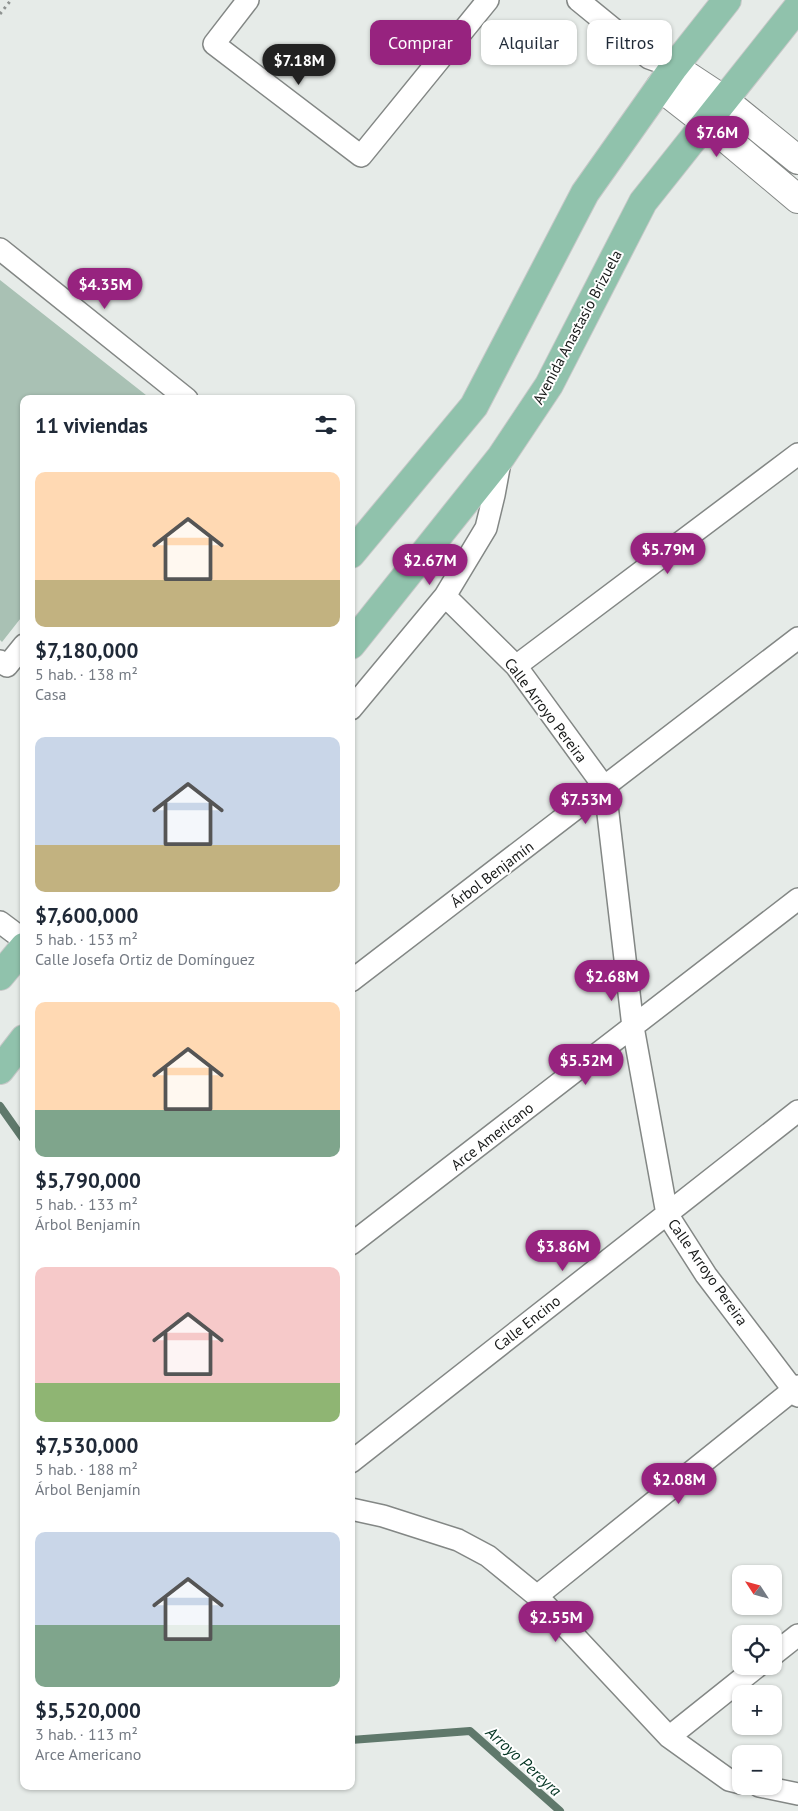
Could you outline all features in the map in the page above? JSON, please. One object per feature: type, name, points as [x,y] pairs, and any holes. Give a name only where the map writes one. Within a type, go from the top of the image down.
[{"type":"main road","points":[[355,549],[474,406],[584,193],[661,71],[727,0]]},
{"type":"main road","name":"Avenida Anastasio Brizuela","points":[[355,641],[501,457],[549,385],[643,202],[798,7]]},
{"type":"main road","points":[[0,976],[20,952]]},
{"type":"main road","points":[[0,1070],[20,1044]]},
{"type":"street","points":[[248,0],[214,44],[361,156],[488,0]]},
{"type":"street","points":[[578,0],[661,71],[707,123],[798,199]]},
{"type":"street","points":[[661,71],[724,100],[798,160]]},
{"type":"street","points":[[0,250],[182,395]]},
{"type":"street","points":[[516,666],[798,454]]},
{"type":"street","points":[[355,704],[445,596],[486,528],[501,457]]},
{"type":"street","name":"Calle Arroyo Pereira","points":[[445,596],[516,666],[605,788],[633,1027],[667,1214],[706,1275],[796,1390]]},
{"type":"street","name":"Árbol Benjamín","points":[[355,978],[798,638]]},
{"type":"street","points":[[0,660],[7,666],[20,650]]},
{"type":"street","name":"Arce Americano","points":[[355,1241],[798,899]]},
{"type":"street","points":[[0,922],[20,937]]},
{"type":"street","name":"Calle Encino","points":[[355,1459],[798,1111]]},
{"type":"street","points":[[537,1596],[796,1390]]},
{"type":"street","points":[[355,1511],[383,1516],[458,1540],[488,1556],[537,1596],[669,1737],[732,1781]]},
{"type":"street","points":[[782,1648],[798,1635]]},
{"type":"street","points":[[669,1737],[747,1675]]},
{"type":"street","points":[[782,1791],[798,1794]]},
{"type":"path","points":[[0,14],[11,0]]},
{"type":"green space","points":[[0,280],[146,395],[20,395],[20,619],[2,642],[0,640]]},
{"type":"waterway","name":"Arroyo Pereyra","points":[[0,1106],[20,1134]]},
{"type":"waterway","name":"Arroyo Pereyra","points":[[355,1740],[470,1731],[560,1811]]}]
